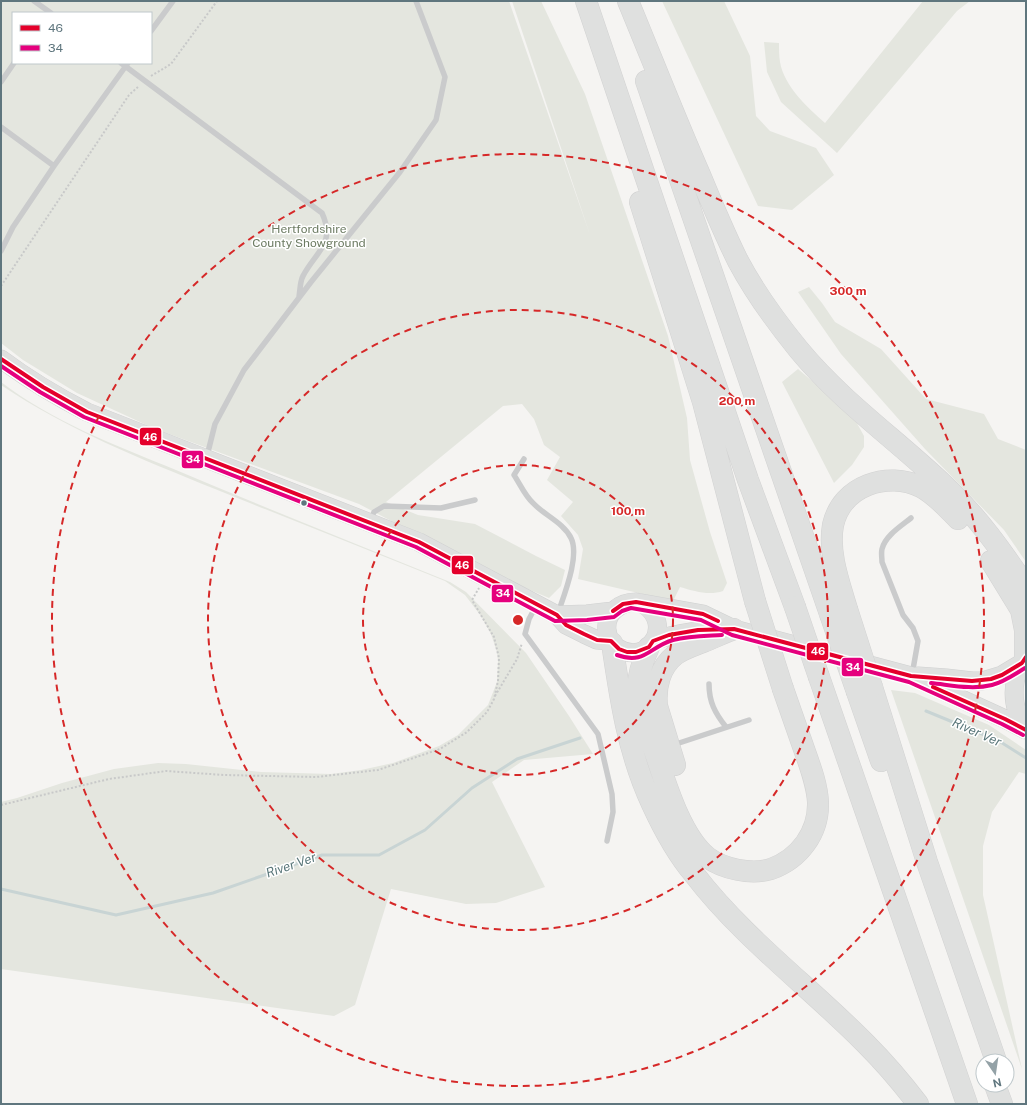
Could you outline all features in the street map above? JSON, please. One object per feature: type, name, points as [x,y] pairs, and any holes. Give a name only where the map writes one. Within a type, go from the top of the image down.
[{"type":"highway","points":[[579,1],[630,171],[703,402],[755,601],[816,788],[818,802],[814,828],[808,840],[799,851],[781,865],[768,870],[755,871],[741,870],[718,863],[701,852],[688,833],[667,787],[640,705],[638,688],[640,670],[651,644]]},
{"type":"highway","points":[[586,1],[748,480],[795,607],[967,1104]]},
{"type":"highway","points":[[619,1],[839,611],[983,1053]]},
{"type":"highway","points":[[628,1],[663,89],[721,224],[739,262],[757,292],[783,330],[818,372],[846,399],[944,484],[972,514],[999,547],[1026,587]]},
{"type":"highway","points":[[839,611],[838,577],[832,549],[836,516],[844,503],[868,484],[891,480],[909,483],[930,492],[947,508],[976,540],[999,572],[1021,610],[1025,630],[1024,659]]},
{"type":"highway","points":[[718,863],[710,853],[698,829],[683,791],[656,702],[660,677],[668,661],[682,650],[734,629]]},
{"type":"highway","points":[[611,642],[626,724],[638,770],[652,804],[670,838],[688,866],[715,900],[746,932],[865,1043],[888,1067],[918,1104]]},
{"type":"highway","points":[[864,689],[927,862],[993,1053]]},
{"type":"highway","points":[[998,1093],[1002,1104]]},
{"type":"highway","points":[[1007,1093],[1011,1104]]},
{"type":"main road","points":[[1,359],[54,395],[87,412],[370,522],[425,545],[557,615],[566,625],[597,640],[611,642]]},
{"type":"main road","points":[[734,629],[686,631],[669,635],[636,652],[627,652],[619,649],[611,642],[608,636],[607,625],[613,611],[626,603],[636,602],[703,614],[734,629],[912,676],[1026,730]]},
{"type":"main road","points":[[643,604],[652,612],[656,620],[657,630],[651,644]]},
{"type":"main road","points":[[557,615],[613,611]]},
{"type":"main road","points":[[912,676],[982,681],[1002,675],[1024,659]]},
{"type":"main road","points":[[1024,659],[1015,683],[1014,699],[1019,715],[1026,727]]},
{"type":"lane","points":[[34,1],[49,12]]},
{"type":"lane","points":[[152,30],[173,1]]},
{"type":"lane","points":[[206,459],[214,424],[244,370],[299,298],[400,172],[436,120],[445,77],[416,1]]},
{"type":"lane","points":[[1,82],[13,64]]},
{"type":"lane","points":[[1,251],[13,226],[124,64],[144,81],[322,214],[327,224],[326,242],[302,277],[299,298]]},
{"type":"lane","points":[[1,127],[54,166]]},
{"type":"lane","points":[[524,459],[514,475],[532,503],[566,531],[572,539],[574,547],[569,580],[557,615]]},
{"type":"lane","points":[[370,522],[374,512],[384,506],[441,508],[475,500]]},
{"type":"lane","points":[[911,518],[894,531],[884,544],[881,553],[882,562],[903,616],[913,628],[918,641],[912,676]]},
{"type":"lane","points":[[537,605],[529,619],[525,634],[598,734],[612,794],[613,812],[607,842]]},
{"type":"lane","points":[[709,684],[712,705],[716,714],[726,727]]},
{"type":"lane","points":[[669,746],[749,720]]},
{"type":"path","points":[[1,286],[129,95],[144,81],[171,64],[217,1]]},
{"type":"path","points":[[479,587],[472,600],[494,637],[499,658],[498,681],[494,699]]},
{"type":"path","points":[[1,805],[109,778],[166,771],[224,775],[316,777],[378,770],[440,749],[467,732],[487,712],[517,659],[525,634]]},
{"type":"green space","name":"Hertfordshire County Showground","points":[[1,1],[509,1],[590,235],[512,1],[541,1],[585,94],[668,336],[687,418],[690,460],[710,532],[727,583],[723,591],[712,593],[680,587],[673,601],[578,579],[583,549],[578,535],[561,516],[573,502],[547,480],[560,457],[544,445],[534,419],[522,404],[503,406],[386,502],[418,515],[475,524],[565,570],[561,586],[549,598],[490,573],[359,504],[153,428],[77,393],[23,360],[1,343]]},
{"type":"green space","points":[[662,1],[724,1],[750,56],[756,116],[770,131],[816,148],[834,175],[792,210],[758,206]]},
{"type":"green space","points":[[923,1],[970,1],[957,11],[837,153],[781,102],[767,72],[764,42],[779,43],[780,62],[786,80],[811,111],[825,123]]},
{"type":"green space","points":[[809,287],[835,322],[881,349],[926,399],[984,414],[998,439],[1026,450],[1026,562],[1004,530],[925,449],[841,354],[798,292]]},
{"type":"green space","points":[[798,369],[853,416],[864,436],[864,447],[852,465],[834,483],[782,382]]},
{"type":"green space","points":[[1,382],[42,409],[85,432],[450,582],[466,592],[526,653],[593,754],[524,760],[492,782],[545,887],[496,903],[466,904],[391,889],[355,1005],[334,1016],[1,969],[1,802],[114,769],[158,763],[186,764],[261,772],[331,774],[361,770],[393,763],[439,746],[458,735],[488,705],[497,682],[498,661],[497,652],[491,634],[481,616],[465,595],[445,581],[215,489],[105,443],[52,416],[26,401],[1,385]]},
{"type":"green space","points":[[891,690],[915,693],[989,725],[1026,750],[1026,774],[1019,772],[992,812],[983,846],[983,895],[1022,1069]]},
{"type":"waterway","name":"River Ver","points":[[926,711],[999,741],[1026,758]]},
{"type":"waterway","name":"River Ver","points":[[1,889],[116,915],[213,893],[322,855],[379,855],[425,830],[472,788],[517,759],[580,738]]},
{"type":"transit line","name":"46","points":[[1,359],[43,387],[87,412],[419,542],[557,615],[566,625],[597,640],[611,641]]},
{"type":"transit line","name":"34","points":[[1,366],[40,392],[84,417],[416,547],[555,621],[614,617],[622,611],[631,608],[701,620],[732,635],[909,682],[1023,735]]},
{"type":"transit line","name":"46","points":[[613,611],[623,604],[636,602],[703,614],[718,621]]},
{"type":"transit line","name":"46","points":[[611,641],[619,649],[627,652],[636,652],[649,647],[653,641],[669,635],[698,630],[734,629],[911,676],[972,681],[991,679],[1002,675],[1022,663],[1026,657]]},
{"type":"transit line","name":"34","points":[[617,655],[626,658],[634,658],[646,654],[673,640],[722,635]]},
{"type":"transit line","name":"34","points":[[931,683],[962,687],[992,685],[1009,678],[1025,668]]},
{"type":"transit line","name":"46","points":[[933,687],[1026,730]]}]
